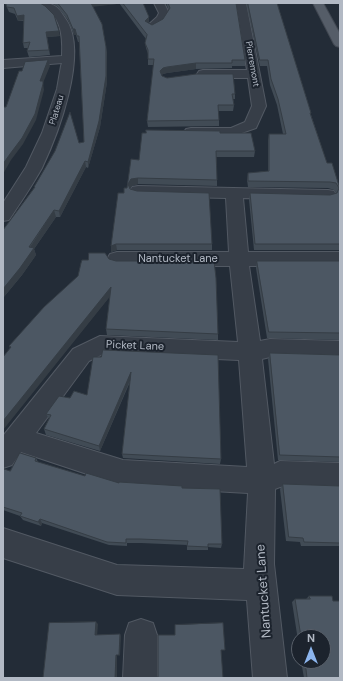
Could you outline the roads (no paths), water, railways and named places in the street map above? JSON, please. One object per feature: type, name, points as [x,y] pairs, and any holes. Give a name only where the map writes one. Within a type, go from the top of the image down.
[{"type":"main road","points":[[318,3],[340,44]]},
{"type":"street","points":[[152,26],[161,19],[164,12],[159,3]]},
{"type":"street","name":"Pierremont","points":[[175,132],[233,132],[251,125],[259,106],[241,3]]},
{"type":"street","name":"Plateau","points":[[3,216],[34,167],[54,123],[64,87],[68,59],[67,35],[60,15],[55,10],[43,4]]},
{"type":"street","points":[[3,64],[68,59]]},
{"type":"street","points":[[189,75],[254,74]]},
{"type":"street","points":[[138,190],[328,195]]},
{"type":"street","name":"Nantucket Lane","points":[[234,192],[239,259],[250,352],[262,481],[259,564],[270,678]]},
{"type":"street","name":"Nantucket Lane","points":[[117,259],[340,259]]},
{"type":"street","name":"Picket Lane","points":[[250,352],[100,345],[81,354],[10,448],[123,473],[262,481]]},
{"type":"street","points":[[250,352],[270,348],[340,350]]},
{"type":"street","points":[[262,481],[280,474],[340,476]]},
{"type":"street","points":[[3,543],[117,580],[262,585]]},
{"type":"street","points":[[140,678],[141,635]]}]
